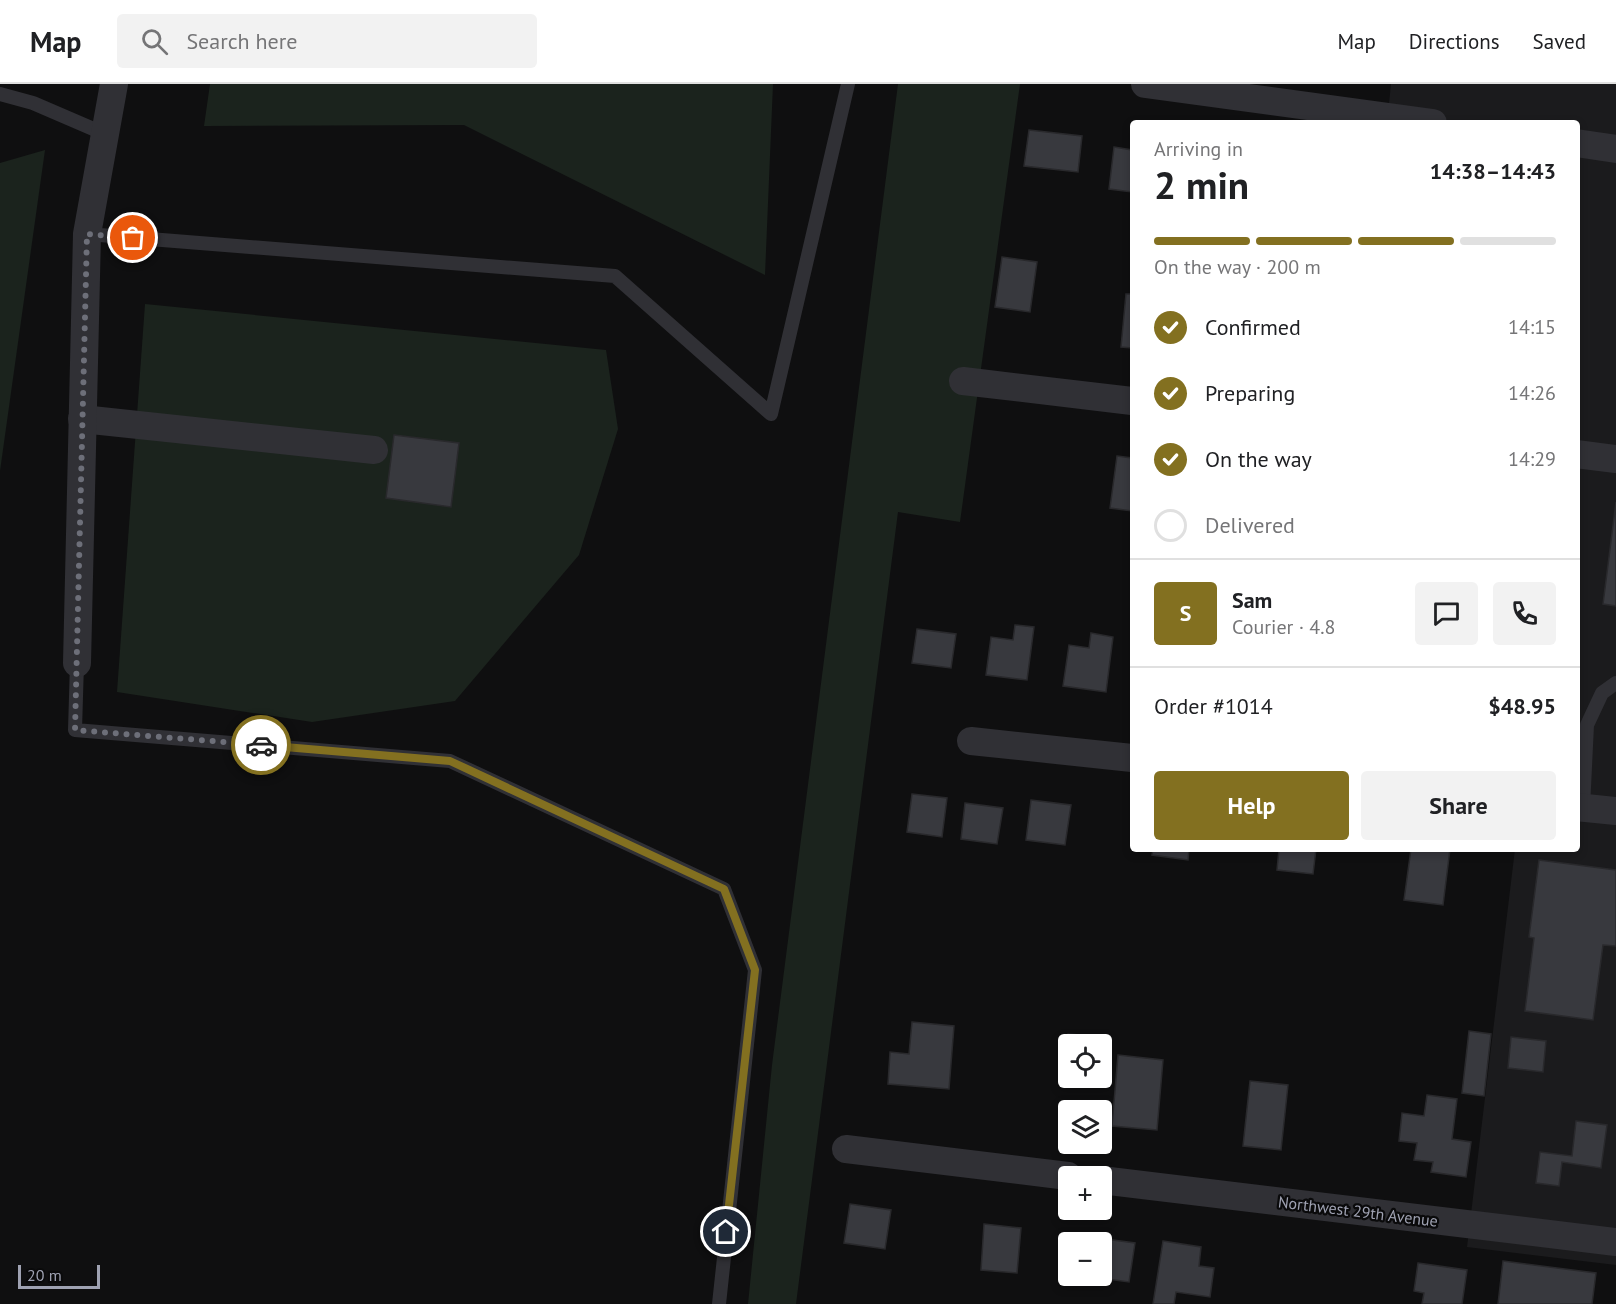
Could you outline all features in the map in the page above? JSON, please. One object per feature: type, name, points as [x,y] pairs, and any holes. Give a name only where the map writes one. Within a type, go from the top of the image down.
[{"type":"street","points":[[77,663],[87,234],[114,84]]},
{"type":"street","points":[[1145,84],[1214,88],[1414,120]]},
{"type":"street","points":[[1580,144],[1616,148]]},
{"type":"street","points":[[963,381],[1130,401]]},
{"type":"street","points":[[82,419],[374,450]]},
{"type":"street","points":[[1580,454],[1616,459]]},
{"type":"street","points":[[971,741],[1130,758]]},
{"type":"street","points":[[1580,808],[1616,811]]},
{"type":"street","points":[[846,1149],[1058,1175]]},
{"type":"street","name":"Northwest 29th Avenue","points":[[1112,1181],[1616,1242]]},
{"type":"lane","points":[[87,234],[615,276],[771,414],[848,84]]},
{"type":"lane","points":[[0,94],[33,104],[105,134]]},
{"type":"lane","points":[[77,663],[75,730],[450,761],[724,889],[755,970],[718,1304]]},
{"type":"lane","points":[[1580,808],[1587,725],[1602,693],[1616,683]]},
{"type":"shaded area","points":[[210,84],[773,84],[765,275],[464,125],[204,126]]},
{"type":"shaded area","points":[[898,84],[1020,84],[960,522],[898,512],[796,1304],[748,1304],[772,1065]]},
{"type":"shaded area","points":[[1391,84],[1616,84],[1616,1265],[1467,1247],[1515,852],[1580,852],[1580,120],[1387,120]]},
{"type":"shaded area","points":[[45,150],[0,471],[0,163]]},
{"type":"shaded area","points":[[145,304],[606,350],[618,429],[579,555],[455,701],[312,722],[117,692]]},
{"type":"building","points":[[1029,130],[1082,136],[1078,172],[1024,166]]},
{"type":"building","points":[[1114,147],[1130,150],[1130,192],[1109,189]]},
{"type":"building","points":[[1002,257],[1037,262],[1030,312],[995,307]]},
{"type":"building","points":[[1126,294],[1130,294],[1130,348],[1121,347]]},
{"type":"building","points":[[394,435],[459,443],[451,507],[386,498]]},
{"type":"building","points":[[1117,456],[1130,458],[1130,511],[1110,508]]},
{"type":"building","points":[[1616,502],[1616,606],[1603,604]]},
{"type":"building","points":[[1015,625],[1034,627],[1027,680],[986,675],[991,637],[1013,640]]},
{"type":"building","points":[[917,629],[956,634],[951,668],[912,663]]},
{"type":"building","points":[[1091,633],[1113,637],[1106,692],[1063,686],[1069,645],[1089,648]]},
{"type":"building","points":[[912,794],[947,798],[942,837],[907,832]]},
{"type":"building","points":[[1031,800],[1071,805],[1065,845],[1026,840]]},
{"type":"building","points":[[965,803],[1003,808],[997,844],[961,839]]},
{"type":"building","points":[[1152,852],[1189,852],[1188,860],[1152,855]]},
{"type":"building","points":[[1279,852],[1316,852],[1313,874],[1277,870]]},
{"type":"building","points":[[1411,852],[1450,852],[1443,905],[1404,900]]},
{"type":"building","points":[[1539,860],[1616,870],[1616,946],[1603,945],[1593,1020],[1525,1011],[1534,938],[1529,937]]},
{"type":"building","points":[[912,1022],[954,1026],[949,1089],[888,1084],[890,1052],[909,1054]]},
{"type":"building","points":[[1469,1031],[1491,1034],[1484,1096],[1462,1093]]},
{"type":"building","points":[[1511,1037],[1546,1041],[1543,1072],[1508,1068]]},
{"type":"building","points":[[1118,1055],[1163,1060],[1157,1130],[1112,1126]]},
{"type":"building","points":[[1250,1081],[1288,1085],[1281,1150],[1243,1146]]},
{"type":"building","points":[[1427,1095],[1457,1099],[1452,1139],[1471,1142],[1466,1177],[1431,1172],[1433,1162],[1414,1160],[1417,1143],[1399,1141],[1402,1113],[1424,1116]]},
{"type":"building","points":[[1576,1121],[1607,1125],[1601,1168],[1562,1162],[1559,1186],[1536,1183],[1540,1152],[1572,1156]]},
{"type":"building","points":[[850,1204],[891,1210],[885,1249],[844,1243]]},
{"type":"building","points":[[984,1224],[1021,1228],[1017,1273],[981,1270]]},
{"type":"building","points":[[1112,1240],[1135,1243],[1129,1282],[1112,1280]]},
{"type":"building","points":[[1163,1241],[1201,1247],[1199,1266],[1214,1268],[1210,1297],[1176,1292],[1174,1304],[1153,1304]]},
{"type":"building","points":[[1503,1261],[1596,1273],[1592,1304],[1498,1304]]},
{"type":"building","points":[[1418,1263],[1467,1270],[1462,1304],[1422,1304],[1424,1293],[1414,1291]]},
{"type":"way so far","points":[[133,238],[87,234],[75,730],[261,745]]},
{"type":"route","points":[[261,745],[450,761],[724,889],[755,970],[726,1232]]}]
